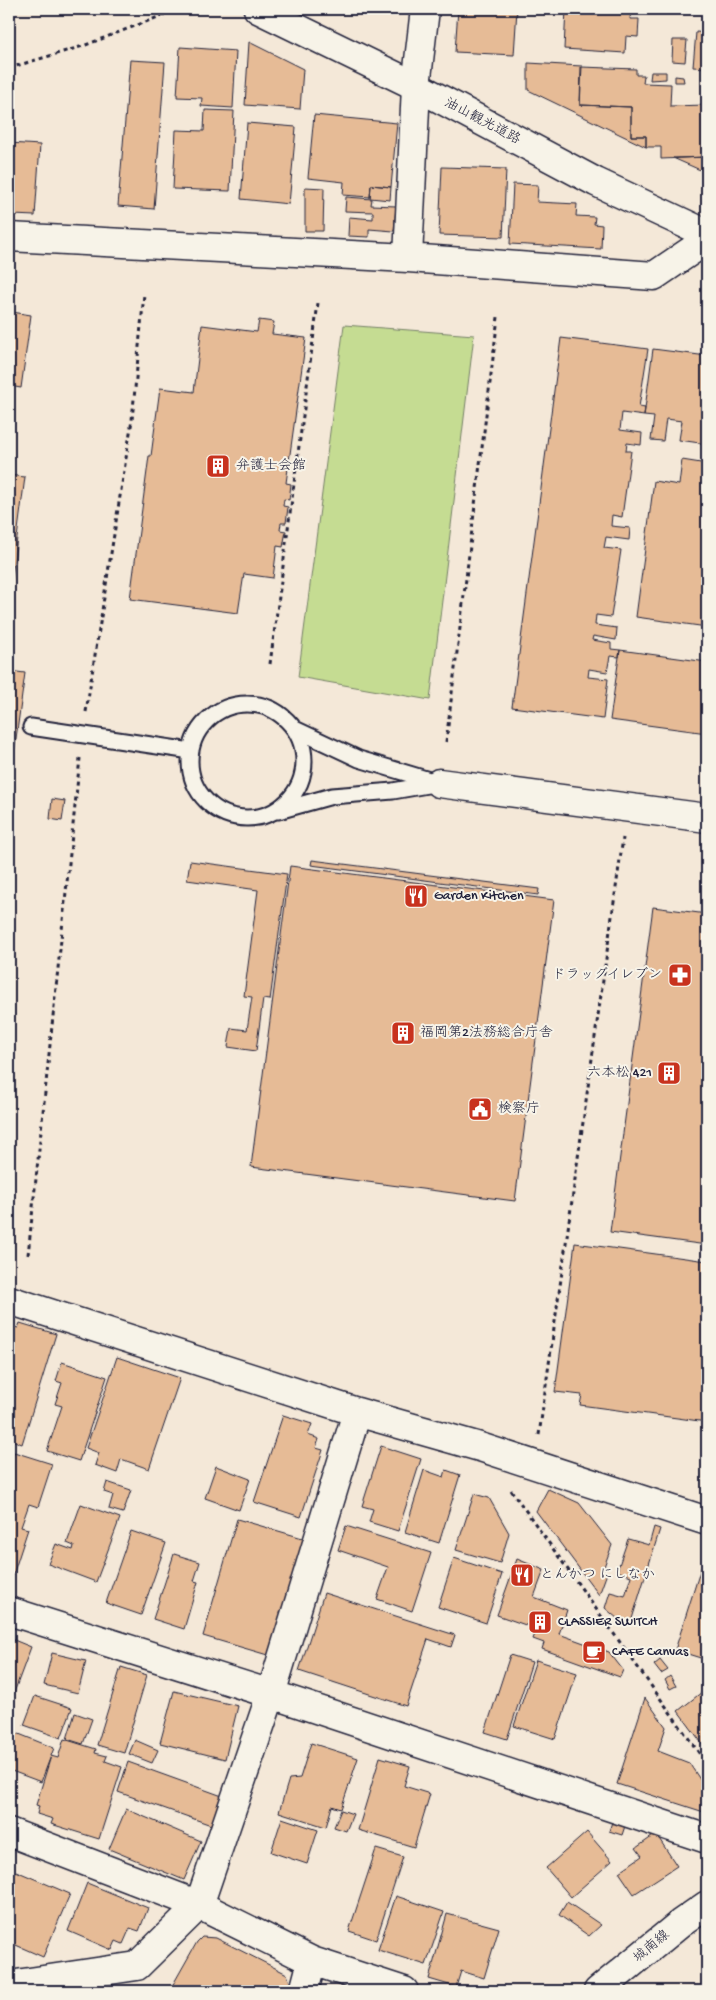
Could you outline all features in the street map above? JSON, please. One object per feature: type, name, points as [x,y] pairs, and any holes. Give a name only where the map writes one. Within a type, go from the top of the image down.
[{"type":"street","name":"油山観光道路","points":[[258,9],[416,86],[596,182],[707,234]]},
{"type":"street","points":[[408,258],[416,86],[426,9]]},
{"type":"street","points":[[9,237],[408,258],[654,276],[707,240]]},
{"type":"street","points":[[439,784],[707,818]]},
{"type":"street","points":[[9,1300],[357,1412],[535,1464],[707,1521]]},
{"type":"street","points":[[9,1987],[16,1984],[137,1966],[199,1905],[272,1694],[357,1412]]},
{"type":"street","points":[[9,1611],[272,1694],[707,1839]]},
{"type":"street","points":[[9,1832],[199,1905],[312,1961],[404,1991]]},
{"type":"street","name":"城南線","points":[[598,1991],[707,1905]]},
{"type":"street","points":[[304,1991],[312,1961]]},
{"type":"lane","points":[[273,812],[291,797],[302,777],[304,762],[302,745],[295,729],[283,716],[268,708],[252,704],[234,705],[219,712],[206,722],[196,735],[191,751],[190,767],[194,783],[203,797],[215,808],[229,815],[244,818],[273,812],[332,796],[393,791],[439,784]]},
{"type":"lane","points":[[31,727],[191,751]]},
{"type":"lane","points":[[295,729],[359,759],[439,784]]},
{"type":"path","points":[[9,68],[83,46],[179,9]]},
{"type":"path","points":[[28,1255],[83,735],[132,420],[144,294]]},
{"type":"path","points":[[270,664],[318,303]]},
{"type":"path","points":[[446,742],[498,317]]},
{"type":"path","points":[[535,1464],[624,837]]},
{"type":"path","points":[[510,1488],[707,1764]]},
{"type":"green space","points":[[344,325],[474,335],[430,700],[298,677]]},
{"type":"building","points":[[458,9],[517,9],[514,55],[455,52]]},
{"type":"building","points":[[566,9],[631,9],[630,19],[639,19],[638,37],[626,36],[625,53],[564,49]]},
{"type":"building","points":[[696,32],[707,33],[707,68],[693,67]]},
{"type":"building","points":[[673,40],[687,40],[685,62],[672,61]]},
{"type":"building","points":[[249,42],[303,69],[300,109],[245,105]]},
{"type":"building","points":[[180,47],[236,51],[233,108],[201,106],[202,98],[177,97]]},
{"type":"building","points":[[130,60],[165,62],[154,209],[118,206]]},
{"type":"building","points":[[528,63],[582,66],[580,105],[631,107],[631,136],[646,136],[646,147],[528,90]]},
{"type":"building","points":[[581,67],[636,69],[636,75],[644,75],[643,83],[671,84],[670,106],[707,105],[707,157],[661,159],[661,147],[646,147],[646,136],[631,136],[631,107],[580,105]]},
{"type":"building","points":[[651,72],[666,72],[666,79],[650,80]]},
{"type":"building","points":[[675,76],[683,77],[684,82],[675,82]]},
{"type":"building","points":[[205,110],[234,111],[230,191],[173,189],[176,130],[204,131]]},
{"type":"building","points":[[314,115],[397,123],[391,187],[371,185],[370,197],[343,195],[344,182],[308,178]]},
{"type":"building","points":[[247,123],[296,127],[289,204],[241,199]]},
{"type":"building","points":[[9,143],[40,145],[35,216],[13,215],[14,203],[9,203]]},
{"type":"building","points":[[707,157],[707,173],[673,158]]},
{"type":"building","points":[[442,167],[506,169],[503,237],[439,235]]},
{"type":"building","points":[[513,184],[538,185],[537,202],[577,204],[576,216],[595,217],[594,224],[602,225],[601,249],[510,244]]},
{"type":"building","points":[[371,185],[391,187],[390,200],[370,198]]},
{"type":"building","points":[[305,187],[324,188],[323,231],[305,231]]},
{"type":"building","points":[[346,197],[372,199],[371,205],[396,206],[394,231],[369,229],[369,237],[348,236],[349,217],[373,219],[373,212],[345,211]]},
{"type":"building","points":[[12,312],[31,315],[21,388],[9,386],[9,336]]},
{"type":"building","name":"弁護士会館","points":[[259,320],[274,322],[272,334],[306,338],[286,483],[291,484],[289,500],[284,499],[283,506],[288,507],[286,523],[281,523],[280,530],[286,531],[283,547],[277,546],[273,578],[244,574],[238,613],[130,599],[160,388],[194,392],[202,325],[257,332]]},
{"type":"building","points":[[561,338],[648,349],[639,407],[645,408],[644,416],[622,413],[620,430],[642,433],[641,445],[627,443],[626,451],[631,451],[622,517],[612,515],[611,526],[630,528],[629,540],[606,537],[604,548],[621,550],[611,617],[596,615],[595,625],[617,628],[616,640],[593,636],[592,640],[611,643],[611,649],[620,650],[619,657],[610,656],[607,672],[589,669],[588,677],[608,679],[603,719],[512,707]]},
{"type":"building","points":[[653,349],[707,356],[707,444],[679,440],[682,421],[666,419],[663,441],[651,440],[654,417],[644,416]]},
{"type":"building","points":[[682,460],[707,464],[707,627],[636,617],[654,481],[679,485]]},
{"type":"building","points":[[9,475],[25,477],[9,599]]},
{"type":"building","points":[[620,650],[707,662],[707,733],[610,720]]},
{"type":"building","points":[[9,671],[25,673],[10,782],[9,782]]},
{"type":"building","points":[[52,799],[65,801],[62,821],[50,819]]},
{"type":"building","points":[[312,860],[539,889],[538,895],[311,865]]},
{"type":"building","points":[[190,861],[287,874],[270,1000],[263,999],[256,1051],[228,1047],[231,1028],[247,1030],[252,997],[244,996],[258,890],[187,880]]},
{"type":"building","name":"福岡第2法務総合庁舎","points":[[290,866],[554,900],[515,1201],[251,1167]]},
{"type":"building","name":"六本松 421","points":[[653,907],[707,914],[707,1245],[610,1232]]},
{"type":"building","points":[[575,1243],[707,1261],[707,1422],[580,1405],[582,1395],[555,1392]]},
{"type":"building","points":[[20,1323],[56,1334],[22,1444],[9,1439],[9,1333],[11,1326],[18,1328]]},
{"type":"building","points":[[117,1357],[180,1378],[149,1469],[121,1459],[117,1473],[95,1465],[99,1453],[86,1448]]},
{"type":"building","points":[[62,1362],[107,1377],[79,1461],[47,1451],[62,1406],[55,1404],[62,1383],[56,1381]]},
{"type":"building","points":[[283,1415],[312,1424],[308,1435],[319,1439],[316,1448],[323,1450],[301,1517],[254,1502]]},
{"type":"building","points":[[381,1446],[421,1459],[398,1531],[369,1522],[373,1509],[362,1506]]},
{"type":"building","points":[[14,1452],[52,1464],[38,1507],[29,1504],[21,1527],[28,1529],[12,1578],[9,1577],[9,1513],[11,1513],[14,1501],[9,1499],[9,1469]]},
{"type":"building","points":[[216,1466],[250,1479],[239,1510],[205,1498]]},
{"type":"building","points":[[424,1470],[444,1477],[446,1470],[460,1475],[439,1543],[405,1532]]},
{"type":"building","points":[[107,1482],[131,1490],[123,1513],[109,1509],[113,1495],[104,1492]]},
{"type":"building","points":[[548,1489],[579,1503],[612,1545],[602,1572],[607,1573],[599,1595],[536,1511]]},
{"type":"building","points":[[474,1494],[489,1498],[509,1533],[500,1563],[456,1550]]},
{"type":"building","points":[[81,1504],[120,1518],[96,1582],[48,1564],[56,1544],[73,1550],[74,1546],[67,1543]]},
{"type":"building","points":[[237,1519],[306,1539],[271,1656],[203,1636]]},
{"type":"building","points":[[346,1526],[431,1553],[412,1611],[377,1599],[388,1567],[338,1550]]},
{"type":"building","points":[[654,1527],[660,1529],[631,1622],[618,1619],[605,1608],[610,1592],[625,1596],[631,1576],[617,1571],[628,1539],[649,1545]]},
{"type":"building","points":[[131,1531],[166,1543],[141,1615],[106,1603]]},
{"type":"building","points":[[707,1553],[707,1660],[675,1650]]},
{"type":"building","points":[[174,1554],[200,1562],[194,1581],[198,1582],[184,1629],[153,1619]]},
{"type":"building","points":[[454,1558],[502,1574],[486,1623],[438,1607]]},
{"type":"building","name":"CLASSIER SWITCH","points":[[517,1559],[544,1570],[534,1597],[567,1610],[559,1634],[609,1652],[623,1670],[620,1677],[542,1649],[544,1643],[533,1639],[537,1629],[497,1615]]},
{"type":"building","points":[[324,1593],[455,1635],[451,1647],[428,1639],[406,1706],[299,1671]]},
{"type":"building","points":[[9,1638],[31,1647],[9,1706]]},
{"type":"building","points":[[52,1653],[86,1661],[78,1693],[44,1685]]},
{"type":"building","points":[[510,1655],[532,1662],[507,1739],[485,1732]]},
{"type":"building","points":[[536,1660],[577,1673],[555,1739],[514,1726]]},
{"type":"building","points":[[660,1660],[668,1670],[661,1674],[654,1665]]},
{"type":"building","points":[[121,1667],[147,1675],[124,1753],[97,1745]]},
{"type":"building","points":[[670,1676],[676,1686],[670,1689],[665,1680]]},
{"type":"building","points":[[707,1688],[707,1750],[678,1711]]},
{"type":"building","points":[[174,1691],[238,1706],[225,1759],[160,1743]]},
{"type":"building","points":[[35,1696],[72,1708],[61,1738],[24,1725]]},
{"type":"building","points":[[645,1698],[666,1727],[658,1751],[689,1763],[707,1790],[707,1813],[617,1784]]},
{"type":"building","points":[[75,1713],[92,1719],[83,1744],[67,1739]]},
{"type":"building","points":[[9,1730],[54,1748],[41,1782],[9,1770]]},
{"type":"building","points":[[64,1739],[96,1749],[95,1753],[107,1756],[105,1761],[122,1767],[99,1839],[51,1824],[53,1819],[37,1814],[39,1806],[36,1805],[51,1756],[58,1758]]},
{"type":"building","points":[[135,1740],[158,1750],[152,1763],[129,1754]]},
{"type":"building","points":[[311,1743],[358,1758],[341,1809],[332,1806],[326,1827],[279,1812],[289,1779],[300,1778]]},
{"type":"building","points":[[380,1757],[410,1766],[404,1786],[430,1794],[414,1847],[358,1830]]},
{"type":"building","points":[[128,1762],[225,1797],[214,1826],[118,1792]]},
{"type":"building","points":[[126,1809],[201,1841],[184,1880],[109,1849]]},
{"type":"building","points":[[341,1810],[353,1814],[346,1831],[334,1827]]},
{"type":"building","points":[[282,1818],[318,1830],[307,1864],[271,1852]]},
{"type":"building","points":[[612,1822],[625,1826],[622,1835],[609,1831]]},
{"type":"building","points":[[587,1832],[612,1861],[571,1897],[546,1868]]},
{"type":"building","points":[[656,1834],[677,1866],[634,1894],[619,1872],[642,1856],[636,1848]]},
{"type":"building","points":[[376,1849],[403,1857],[376,1940],[349,1931]]},
{"type":"building","points":[[16,1871],[70,1894],[43,1957],[9,1942],[9,1888]]},
{"type":"building","points":[[87,1883],[148,1908],[139,1931],[130,1928],[123,1944],[116,1941],[112,1950],[68,1931]]},
{"type":"building","points":[[396,1896],[444,1912],[426,1965],[378,1950]]},
{"type":"building","points":[[567,1902],[601,1925],[589,1936],[559,1915]]},
{"type":"building","points":[[447,1914],[499,1928],[484,1978],[461,1971],[456,1987],[429,1979]]},
{"type":"building","points":[[202,1937],[216,1938],[287,1974],[293,1991],[178,1991],[171,1988],[197,1942]]},
{"type":"building","points":[[86,1987],[86,1991],[61,1991]]},
{"type":"place","name":"弁護士会館","points":[[218,466]]},
{"type":"place","name":"Garden Kitchen","points":[[416,896]]},
{"type":"place","name":"ドラッグイレブン","points":[[680,975]]},
{"type":"place","name":"福岡第2法務総合庁舎","points":[[403,1033]]},
{"type":"place","name":"六本松 421","points":[[669,1073]]},
{"type":"place","name":"検察庁","points":[[480,1109]]},
{"type":"place","name":"とんかつ にしなか","points":[[522,1575]]},
{"type":"place","name":"CLASSIER SWITCH","points":[[540,1622]]},
{"type":"place","name":"CAFE Canvas","points":[[594,1652]]}]
